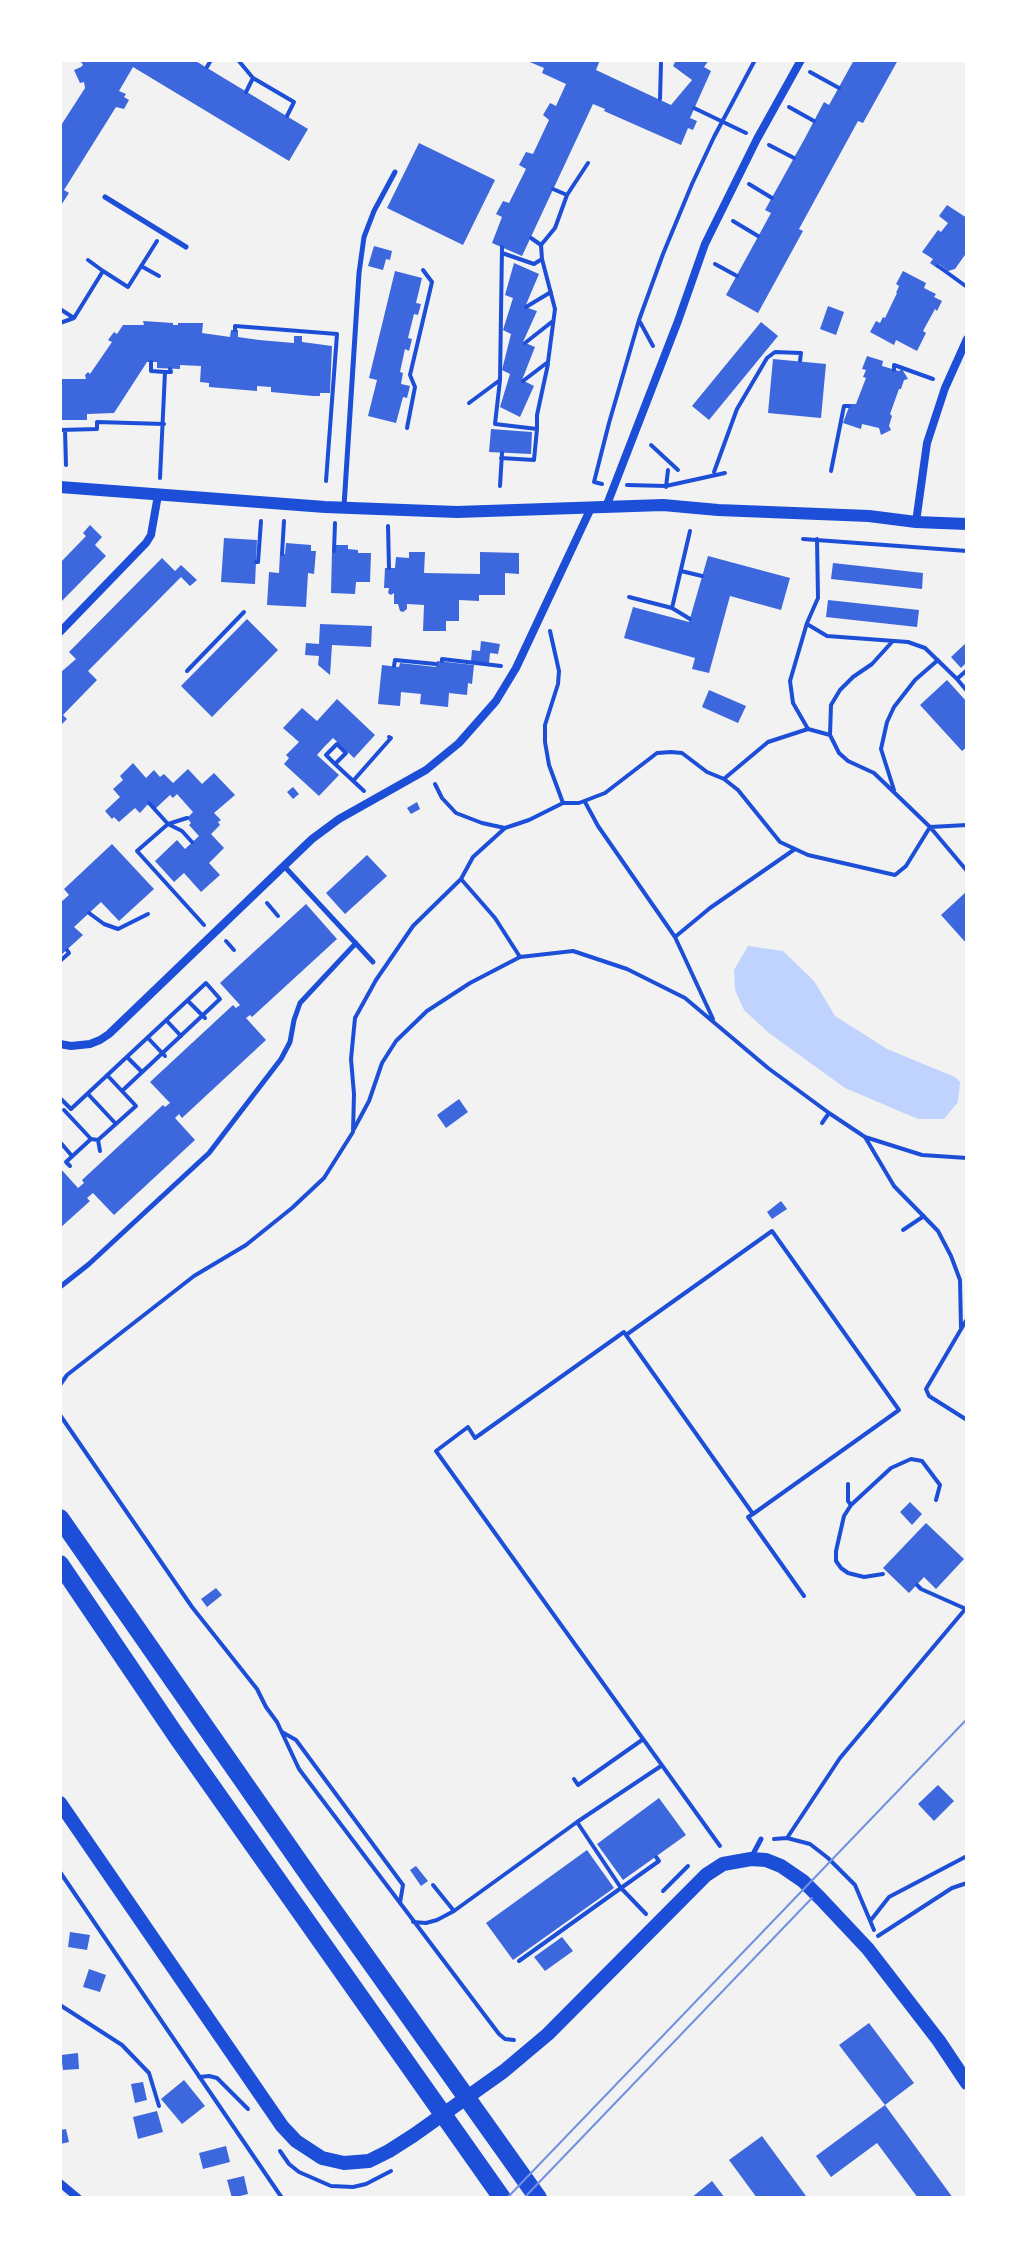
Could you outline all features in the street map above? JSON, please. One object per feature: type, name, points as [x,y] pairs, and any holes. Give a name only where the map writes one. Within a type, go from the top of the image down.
[{"type":"highway","points":[[60,1518],[538,2198]]},
{"type":"highway","points":[[60,1564],[186,1750],[502,2198]]},
{"type":"highway","points":[[499,2145],[547,2198]]},
{"type":"main road","points":[[60,1803],[282,2126],[296,2141],[322,2158],[357,2163],[377,2157],[414,2135],[493,2079],[548,2034],[706,1875],[723,1864],[751,1859],[776,1863],[803,1881],[868,1949],[939,2041],[967,2083]]},
{"type":"street","points":[[606,507],[705,244],[757,139],[801,60]]},
{"type":"street","points":[[916,522],[927,443],[945,388],[967,339]]},
{"type":"street","points":[[60,487],[457,512],[663,505],[967,524]]},
{"type":"street","points":[[60,632],[146,543],[151,535],[158,495]]},
{"type":"street","points":[[60,1044],[80,1046],[100,1040],[312,839],[339,819],[442,759],[475,726],[496,701],[516,668],[591,508]]},
{"type":"street","points":[[60,2183],[78,2198]]},
{"type":"lane","points":[[344,507],[364,237],[395,172]]},
{"type":"lane","points":[[105,197],[186,247]]},
{"type":"lane","points":[[283,865],[373,962]]},
{"type":"lane","points":[[60,1287],[209,1153],[281,1059],[290,1042],[300,1003],[356,943]]},
{"type":"lane","points":[[751,1859],[761,1839]]},
{"type":"path","points":[[207,67],[211,60]]},
{"type":"path","points":[[238,60],[253,78],[294,102],[287,116]]},
{"type":"path","points":[[725,473],[666,486],[594,482],[639,320],[669,240],[723,120],[755,60]]},
{"type":"path","points":[[660,99],[661,63]]},
{"type":"path","points":[[808,71],[839,88]]},
{"type":"path","points":[[246,92],[253,78]]},
{"type":"path","points":[[789,107],[814,121]]},
{"type":"path","points":[[694,108],[757,139]]},
{"type":"path","points":[[769,145],[794,158]]},
{"type":"path","points":[[500,486],[501,455],[534,460],[537,415],[555,309],[541,245],[555,228],[567,195],[588,163]]},
{"type":"path","points":[[749,184],[772,198]]},
{"type":"path","points":[[553,189],[567,195]]},
{"type":"path","points":[[733,221],[758,236]]},
{"type":"path","points":[[531,238],[541,245]]},
{"type":"path","points":[[88,260],[128,287],[157,240]]},
{"type":"path","points":[[537,429],[495,424],[500,380],[502,250],[534,264],[542,259]]},
{"type":"path","points":[[715,264],[737,276]]},
{"type":"path","points":[[141,266],[159,276]]},
{"type":"path","points":[[938,266],[967,287]]},
{"type":"path","points":[[407,428],[415,387],[410,375],[432,282],[423,270]]},
{"type":"path","points":[[60,323],[74,318],[103,271]]},
{"type":"path","points":[[526,307],[551,292]]},
{"type":"path","points":[[60,309],[74,318]]},
{"type":"path","points":[[639,320],[662,363]]},
{"type":"path","points":[[525,343],[553,321]]},
{"type":"path","points":[[235,330],[235,326],[299,334],[337,334],[326,481]]},
{"type":"path","points":[[714,472],[737,409],[767,358],[775,352],[801,353],[800,361]]},
{"type":"path","points":[[151,362],[151,371],[168,370],[160,478]]},
{"type":"path","points":[[523,381],[548,362]]},
{"type":"path","points":[[894,370],[894,365],[935,379]]},
{"type":"path","points":[[469,403],[500,380]]},
{"type":"path","points":[[831,471],[844,406],[849,406]]},
{"type":"path","points":[[66,465],[62,430],[97,429],[97,414]]},
{"type":"path","points":[[97,422],[164,424]]},
{"type":"path","points":[[651,445],[678,470]]},
{"type":"path","points":[[666,486],[668,470]]},
{"type":"path","points":[[256,562],[261,521]]},
{"type":"path","points":[[282,554],[284,521]]},
{"type":"path","points":[[334,551],[335,523]]},
{"type":"path","points":[[388,525],[389,568]]},
{"type":"path","points":[[672,608],[690,531]]},
{"type":"path","points":[[803,539],[966,550]]},
{"type":"path","points":[[808,729],[793,703],[790,681],[807,623],[818,598],[820,540]]},
{"type":"path","points":[[681,571],[702,576]]},
{"type":"path","points":[[629,597],[672,608],[690,619]]},
{"type":"path","points":[[648,611],[651,603]]},
{"type":"path","points":[[187,671],[244,612]]},
{"type":"path","points":[[807,623],[827,636],[908,642],[925,648],[967,691]]},
{"type":"path","points":[[550,631],[559,671],[545,725],[545,742],[549,765],[563,803]]},
{"type":"path","points":[[894,641],[840,690],[831,705],[830,735],[839,753],[848,761],[874,773],[895,792],[967,871]]},
{"type":"path","points":[[394,666],[395,660],[439,663],[442,659],[516,668]]},
{"type":"path","points":[[895,792],[881,749],[887,722],[894,707],[915,680],[938,660]]},
{"type":"path","points":[[957,679],[967,670]]},
{"type":"path","points":[[724,779],[768,742],[808,729],[830,735]]},
{"type":"path","points":[[353,781],[389,737]]},
{"type":"path","points":[[335,764],[346,753],[337,744],[326,755],[335,764],[373,800]]},
{"type":"path","points":[[325,746],[330,751]]},
{"type":"path","points":[[353,1132],[351,1059],[355,1018],[376,980],[413,926],[461,879],[473,857],[505,828],[563,803],[585,802],[619,783],[657,753],[682,753],[707,772],[724,779],[738,790],[780,842],[808,855],[895,875],[906,866],[930,827]]},
{"type":"path","points":[[435,784],[442,798],[456,813],[505,828]]},
{"type":"path","points":[[585,802],[598,826],[675,937],[713,1022]]},
{"type":"path","points":[[149,803],[168,824],[182,831],[192,842]]},
{"type":"path","points":[[187,818],[168,824],[137,851],[213,935]]},
{"type":"path","points":[[930,827],[967,825]]},
{"type":"path","points":[[675,937],[710,908],[795,849]]},
{"type":"path","points":[[461,879],[495,918],[520,957]]},
{"type":"path","points":[[60,890],[60,898]]},
{"type":"path","points":[[267,903],[278,916]]},
{"type":"path","points":[[89,913],[118,929],[148,914]]},
{"type":"path","points":[[226,941],[234,950]]},
{"type":"path","points":[[60,961],[69,953],[67,950]]},
{"type":"path","points":[[60,1385],[67,1375],[194,1276],[246,1245],[292,1208],[324,1178],[353,1132],[369,1101],[382,1063],[396,1041],[427,1011],[520,957],[573,951],[627,969],[685,998],[739,1046],[865,1137],[922,1155],[967,1158]]},
{"type":"path","points":[[64,1111],[71,1109],[88,1094],[206,983],[220,999],[164,1055],[122,1091]]},
{"type":"path","points":[[188,1001],[204,1017]]},
{"type":"path","points":[[166,1020],[181,1036]]},
{"type":"path","points":[[148,1038],[164,1055]]},
{"type":"path","points":[[127,1057],[142,1072]]},
{"type":"path","points":[[60,1098],[64,1111],[91,1139],[98,1140],[136,1106],[107,1075]]},
{"type":"path","points":[[88,1094],[116,1124]]},
{"type":"path","points":[[131,1111],[136,1116]]},
{"type":"path","points":[[822,1123],[829,1113]]},
{"type":"path","points":[[865,1137],[894,1186],[938,1231],[951,1256],[960,1280],[961,1328]]},
{"type":"path","points":[[70,1166],[66,1162],[91,1139]]},
{"type":"path","points":[[98,1140],[100,1151]]},
{"type":"path","points":[[60,1142],[72,1156]]},
{"type":"path","points":[[903,1230],[924,1216]]},
{"type":"path","points":[[626,1335],[772,1231],[899,1410],[748,1517],[804,1596]]},
{"type":"path","points":[[967,1319],[926,1389],[929,1396],[967,1420]]},
{"type":"path","points":[[712,1850],[723,1845],[642,1740],[436,1451],[468,1427],[475,1438],[624,1332],[753,1514]]},
{"type":"path","points":[[60,1415],[192,1607],[257,1689],[299,1769],[499,2034],[505,2039],[521,2040]]},
{"type":"path","points":[[883,1574],[864,1577],[848,1573],[836,1561],[844,1516],[851,1505],[891,1468],[911,1459],[922,1461],[940,1485],[936,1500]]},
{"type":"path","points":[[848,1484],[848,1501],[851,1505]]},
{"type":"path","points":[[787,1838],[840,1758],[966,1608],[917,1585]]},
{"type":"path","points":[[280,1731],[296,1740],[403,1885],[400,1905]]},
{"type":"path","points":[[574,1779],[578,1785],[642,1740]]},
{"type":"path","points":[[413,1922],[426,1923],[454,1911],[661,1766]]},
{"type":"path","points":[[577,1822],[621,1888],[646,1914]]},
{"type":"path","points":[[761,1839],[787,1838],[810,1844],[828,1858],[855,1885],[876,1937],[952,1888],[967,1883]]},
{"type":"path","points":[[855,1936],[889,1897],[967,1856]]},
{"type":"path","points":[[519,1961],[659,1861],[656,1857]]},
{"type":"path","points":[[660,1895],[697,1860]]},
{"type":"path","points":[[60,1872],[282,2198]]},
{"type":"path","points":[[433,1885],[454,1911]]},
{"type":"path","points":[[639,1922],[653,1904]]},
{"type":"path","points":[[60,2005],[122,2045],[149,2073],[159,2106]]},
{"type":"water","points":[[748,946],[783,951],[814,981],[835,1016],[887,1049],[955,1077],[960,1082],[958,1102],[944,1119],[918,1119],[845,1088],[769,1033],[744,1010],[735,990],[734,970]]},
{"type":"building","points":[[80,60],[194,60],[308,129],[289,161],[133,67],[119,91],[126,94],[124,97],[129,100],[124,109],[116,107],[64,190],[69,193],[60,207],[60,127],[85,88],[74,70],[83,65]]},
{"type":"building","points":[[525,60],[600,60],[596,70],[671,105],[692,80],[673,66],[676,60],[709,60],[704,67],[711,71],[690,118],[697,121],[693,130],[688,128],[681,145],[593,104],[522,256],[492,243],[502,217],[496,214],[503,201],[509,203],[526,169],[519,165],[526,152],[533,154],[549,120],[543,115],[550,103],[556,106],[566,84],[542,73],[544,68]]},
{"type":"building","points":[[854,60],[898,60],[863,123],[858,121],[799,229],[803,231],[758,313],[726,295],[771,213],[765,210],[824,102],[829,105]]},
{"type":"building","points":[[419,143],[495,180],[463,245],[387,208]]},
{"type":"building","points":[[947,205],[967,218],[967,252],[955,269],[948,271],[939,264],[937,268],[930,263],[933,259],[922,252],[938,230],[941,232],[948,223],[939,216]]},
{"type":"building","points":[[374,246],[392,251],[383,270],[368,266]]},
{"type":"building","points":[[514,263],[539,274],[525,307],[537,311],[523,342],[535,347],[522,380],[534,386],[520,417],[500,407],[510,374],[502,370],[511,334],[503,330],[513,298],[505,295]]},
{"type":"building","points":[[395,271],[422,278],[416,303],[421,304],[418,315],[414,314],[408,338],[412,339],[409,351],[405,349],[400,372],[403,373],[401,384],[410,386],[407,398],[403,397],[396,423],[368,416],[377,380],[369,378]]},
{"type":"building","points":[[903,271],[926,283],[924,288],[942,301],[923,331],[926,333],[917,351],[896,340],[894,345],[870,332],[876,321],[880,323],[885,318]]},
{"type":"building","points":[[828,306],[844,312],[836,335],[820,329]]},
{"type":"building","points":[[143,321],[173,325],[203,323],[202,333],[230,337],[231,330],[238,330],[238,337],[259,340],[294,343],[294,336],[302,336],[302,342],[332,346],[330,393],[313,396],[271,392],[271,387],[257,386],[257,391],[209,387],[209,383],[200,382],[201,366],[157,368],[157,362],[147,362],[114,413],[87,414],[87,420],[60,420],[60,379],[86,379],[85,375],[90,374],[112,342],[108,340],[114,332],[117,334],[123,325],[144,325]]},
{"type":"building","points":[[761,322],[778,336],[709,420],[692,406]]},
{"type":"building","points":[[867,356],[883,361],[882,366],[899,371],[902,369],[908,379],[899,389],[890,414],[891,430],[881,435],[879,428],[862,424],[861,429],[843,423],[850,404],[856,404],[866,378],[863,377],[866,370],[862,369]]},
{"type":"building","points":[[773,359],[826,364],[821,418],[768,413]]},
{"type":"building","points":[[491,429],[532,432],[531,454],[489,452]]},
{"type":"building","points":[[90,525],[102,537],[95,545],[106,556],[60,603],[60,563],[86,536],[83,533]]},
{"type":"building","points":[[224,538],[257,540],[255,584],[221,582]]},
{"type":"building","points":[[286,543],[311,545],[311,551],[316,551],[314,574],[308,573],[306,607],[267,605],[269,572],[279,573],[280,553],[285,554]]},
{"type":"building","points":[[336,545],[348,545],[348,549],[358,550],[358,553],[371,553],[370,582],[356,582],[355,594],[331,593],[332,551]]},
{"type":"building","points":[[409,552],[425,552],[424,573],[480,574],[480,552],[519,553],[519,574],[505,573],[505,595],[479,595],[479,601],[459,600],[459,621],[446,621],[446,631],[423,631],[424,605],[407,604],[407,609],[400,611],[398,604],[394,604],[394,593],[391,595],[389,588],[384,588],[385,568],[395,568],[396,557],[409,558]]},
{"type":"building","points":[[708,556],[790,578],[781,610],[730,596],[709,673],[692,669],[695,658],[624,638],[633,607],[689,622]]},
{"type":"building","points":[[162,558],[175,571],[181,565],[197,580],[190,586],[181,577],[88,671],[97,680],[63,715],[67,719],[60,726],[60,673],[76,659],[69,652]]},
{"type":"building","points":[[833,563],[923,573],[922,589],[831,579]]},
{"type":"building","points":[[828,600],[919,610],[917,627],[826,617]]},
{"type":"building","points":[[247,619],[278,650],[212,717],[181,686]]},
{"type":"building","points":[[320,624],[372,626],[371,647],[332,645],[330,675],[318,665],[319,656],[305,655],[306,643],[319,644]]},
{"type":"building","points":[[481,641],[500,644],[498,654],[490,653],[489,663],[471,661],[472,650],[480,651]]},
{"type":"building","points":[[967,642],[967,662],[961,668],[951,657]]},
{"type":"building","points":[[437,661],[474,665],[467,695],[449,693],[448,707],[420,704],[421,694],[401,692],[400,706],[378,704],[382,665],[399,667],[400,663],[436,667]]},
{"type":"building","points":[[947,680],[967,702],[967,747],[962,751],[920,705]]},
{"type":"building","points":[[709,690],[746,706],[738,723],[702,707]]},
{"type":"building","points":[[337,699],[375,735],[354,758],[333,738],[325,746],[317,755],[339,775],[319,796],[284,764],[289,758],[286,755],[299,742],[283,728],[302,708],[317,721]]},
{"type":"building","points":[[133,763],[146,778],[154,770],[173,783],[188,769],[202,784],[214,773],[235,795],[214,813],[221,820],[211,834],[224,848],[209,863],[220,875],[201,892],[184,873],[174,882],[155,861],[177,840],[185,849],[199,836],[187,818],[193,812],[177,794],[173,798],[170,795],[155,809],[149,803],[140,813],[135,808],[119,822],[105,811],[120,797],[113,789],[123,780],[120,776]]},
{"type":"building","points":[[293,787],[299,794],[293,799],[287,792]]},
{"type":"building","points":[[417,802],[420,809],[411,814],[407,808]]},
{"type":"building","points":[[112,844],[154,889],[119,921],[101,902],[74,927],[83,935],[60,956],[60,903],[69,895],[64,889]]},
{"type":"building","points":[[367,855],[387,876],[345,914],[326,893]]},
{"type":"building","points":[[967,891],[967,944],[941,915]]},
{"type":"building","points":[[306,904],[337,939],[252,1017],[246,1018],[266,1040],[182,1118],[179,1114],[175,1118],[195,1140],[114,1215],[93,1193],[87,1198],[90,1201],[60,1228],[60,1168],[78,1188],[84,1183],[82,1180],[163,1105],[165,1107],[170,1103],[150,1082],[233,1005],[236,1008],[240,1005],[220,983]]},
{"type":"building","points":[[459,1099],[468,1112],[446,1128],[437,1115]]},
{"type":"building","points":[[781,1201],[787,1209],[772,1219],[767,1212]]},
{"type":"building","points":[[910,1502],[922,1514],[912,1525],[900,1512]]},
{"type":"building","points":[[926,1523],[964,1559],[936,1589],[924,1577],[909,1593],[883,1568]]},
{"type":"building","points":[[216,1588],[222,1595],[207,1607],[201,1599]]},
{"type":"building","points":[[938,1785],[954,1801],[934,1821],[918,1804]]},
{"type":"building","points":[[659,1798],[686,1835],[623,1880],[597,1844]]},
{"type":"building","points":[[587,1850],[614,1888],[513,1960],[486,1923]]},
{"type":"building","points":[[416,1866],[428,1881],[421,1886],[410,1870]]},
{"type":"building","points":[[70,1932],[90,1935],[87,1950],[68,1947]]},
{"type":"building","points":[[562,1937],[573,1951],[545,1971],[534,1957]]},
{"type":"building","points":[[89,1969],[106,1975],[100,1992],[83,1987]]},
{"type":"building","points":[[869,2023],[914,2083],[885,2105],[839,2045]]},
{"type":"building","points":[[78,2053],[79,2069],[63,2070],[61,2055]]},
{"type":"building","points":[[184,2080],[205,2106],[182,2124],[161,2099]]},
{"type":"building","points":[[143,2082],[147,2100],[135,2103],[131,2084]]},
{"type":"building","points":[[885,2105],[953,2198],[918,2198],[877,2143],[831,2177],[816,2156]]},
{"type":"building","points":[[157,2111],[163,2132],[138,2139],[133,2117]]},
{"type":"building","points":[[66,2129],[69,2142],[60,2144],[60,2130]]},
{"type":"building","points":[[762,2136],[806,2196],[804,2198],[757,2198],[729,2160]]},
{"type":"building","points":[[226,2146],[230,2162],[203,2169],[199,2153]]},
{"type":"building","points":[[244,2176],[248,2194],[232,2198],[227,2180]]},
{"type":"building","points":[[712,2181],[725,2198],[691,2198]]},
{"type":"tram line","points":[[507,2198],[967,1719]]},
{"type":"tram line","points":[[524,2198],[812,1898]]}]
